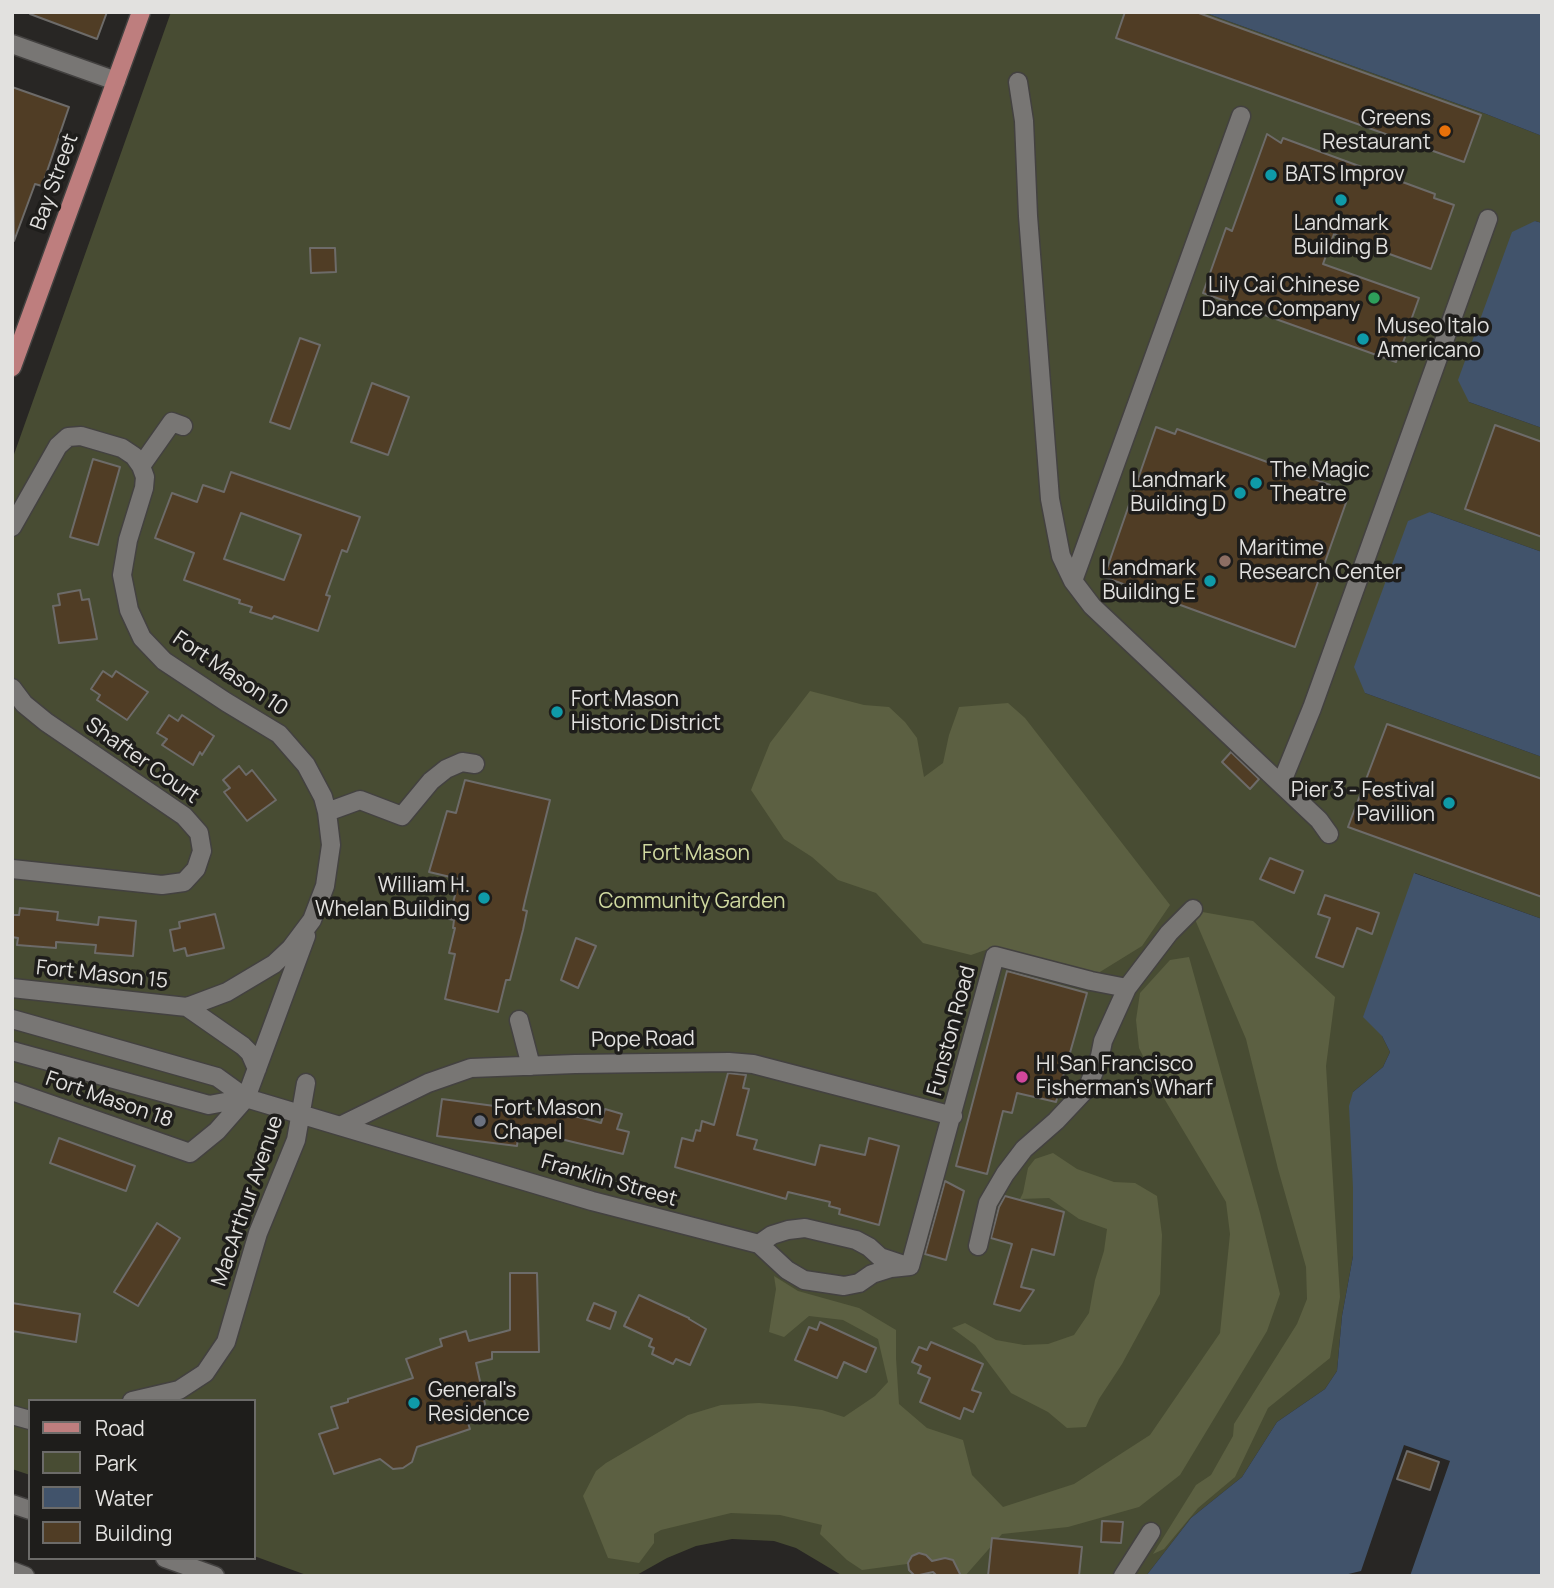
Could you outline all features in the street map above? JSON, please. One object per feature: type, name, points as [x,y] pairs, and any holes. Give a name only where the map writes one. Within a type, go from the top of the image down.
[{"type":"main road","name":"Bay Street","points":[[12,367],[141,12]]},
{"type":"street","points":[[12,44],[116,81]]},
{"type":"street","points":[[1018,82],[1024,121],[1050,499],[1061,556],[1073,581],[1092,606],[1320,820],[1329,834]]},
{"type":"street","points":[[1073,581],[1241,116]]},
{"type":"street","points":[[1281,784],[1312,708],[1488,219]]},
{"type":"street","points":[[12,527],[58,446],[68,437],[81,436],[122,448],[134,456],[141,466],[172,422],[183,426]]},
{"type":"street","name":"Fort Mason 10","points":[[141,466],[145,477],[144,488],[128,540],[122,575],[130,610],[142,638],[164,661],[279,734],[315,778],[327,812],[331,845],[325,886],[246,1098]]},
{"type":"street","name":"Shafter Court","points":[[12,688],[24,704],[46,722],[184,816],[199,833],[202,851],[197,869],[184,882],[162,885],[12,869]]},
{"type":"street","points":[[327,812],[360,800],[402,816],[431,781],[446,769],[462,762],[475,764]]},
{"type":"street","points":[[978,1246],[988,1203],[1005,1174],[1024,1149],[1056,1121],[1088,1087],[1100,1056],[1102,1041],[1127,988],[1169,933],[1193,909]]},
{"type":"street","points":[[187,1007],[239,986],[274,964],[312,920]]},
{"type":"street","name":"Funston Road","points":[[910,1266],[995,956],[1127,988]]},
{"type":"street","name":"Fort Mason 15","points":[[12,988],[187,1007]]},
{"type":"street","points":[[187,1007],[243,1045],[257,1069]]},
{"type":"street","name":"Franklin Street","points":[[12,1019],[217,1077],[246,1098],[592,1201],[759,1244],[787,1270],[804,1280],[844,1286],[859,1283],[873,1274],[891,1268],[910,1266]]},
{"type":"street","points":[[519,1020],[531,1066]]},
{"type":"street","name":"Franklin Street","points":[[12,1051],[209,1105],[246,1098]]},
{"type":"street","name":"Pope Road","points":[[340,1126],[428,1083],[471,1068],[531,1066],[741,1063],[953,1116]]},
{"type":"street","name":"MacArthur Avenue","points":[[141,1399],[179,1390],[205,1373],[226,1342],[258,1233],[296,1140],[306,1083]]},
{"type":"street","name":"Fort Mason 18","points":[[12,1091],[190,1153],[217,1131],[246,1098]]},
{"type":"street","points":[[759,1244],[788,1230],[805,1228],[856,1240],[892,1263],[910,1266]]},
{"type":"street","points":[[1124,1576],[1151,1532]]},
{"type":"street","points":[[171,1560],[215,1576]]},
{"type":"street","points":[[12,1571],[25,1576]]},
{"type":"green space","name":"Fort Mason","points":[[171,12],[1203,12],[1542,136],[1542,223],[1535,221],[1469,402],[1542,428],[1542,552],[1430,512],[1365,693],[1542,757],[1542,919],[1415,873],[1382,1036],[1390,1052],[1383,1067],[1353,1092],[1353,1256],[1342,1316],[1337,1371],[1325,1389],[1277,1422],[1242,1477],[1191,1518],[1146,1576],[843,1576],[796,1548],[774,1541],[732,1539],[696,1546],[635,1576],[309,1576],[256,1557],[256,1399],[28,1399],[28,1474],[12,1469],[12,460]]},
{"type":"green space","points":[[810,691],[864,705],[889,707],[917,738],[924,777],[943,763],[959,707],[1008,703],[1025,718],[1170,905],[1142,946],[1095,975],[994,947],[971,955],[923,943],[876,893],[838,880],[812,857],[784,839],[751,790],[770,743]]},
{"type":"green space","points":[[1191,910],[1253,921],[1335,997],[1326,1066],[1340,1297],[1330,1358],[1268,1408],[1235,1477],[1198,1508],[1164,1549],[1153,1554],[1196,1485],[1211,1475],[1233,1436],[1234,1424],[1297,1324],[1307,1299],[1306,1267],[1278,1169],[1246,1039]]},
{"type":"green space","points":[[1189,957],[1280,1294],[1267,1331],[1180,1475],[1139,1507],[1068,1527],[1002,1534],[965,1576],[941,1576],[907,1564],[862,1570],[847,1560],[820,1534],[822,1525],[780,1515],[731,1513],[661,1530],[654,1534],[654,1543],[639,1563],[608,1558],[583,1496],[596,1471],[606,1463],[688,1415],[721,1405],[759,1403],[794,1406],[822,1410],[844,1417],[875,1396],[888,1382],[878,1339],[843,1320],[809,1316],[784,1337],[769,1332],[776,1289],[774,1276],[798,1291],[859,1308],[896,1330],[899,1404],[927,1428],[963,1440],[972,1475],[1003,1507],[1074,1484],[1150,1435],[1220,1333],[1230,1234],[1226,1202],[1165,1100],[1139,1048],[1136,1020],[1140,993],[1170,960]]},
{"type":"green space","points":[[1053,1153],[1077,1169],[1114,1182],[1135,1183],[1157,1196],[1162,1235],[1160,1294],[1122,1364],[1099,1399],[1086,1427],[1067,1428],[1048,1412],[1011,1393],[975,1345],[952,1328],[965,1323],[996,1340],[1024,1345],[1048,1344],[1074,1335],[1089,1313],[1107,1229],[1079,1219],[1049,1198],[1020,1199],[1028,1168],[1035,1159]]},
{"type":"water","points":[[1203,12],[1542,12],[1542,136],[1486,114]]},
{"type":"water","points":[[1535,221],[1542,223],[1542,428],[1469,402],[1458,380],[1512,232]]},
{"type":"water","points":[[1430,512],[1542,552],[1542,757],[1365,693],[1354,667],[1408,521]]},
{"type":"water","points":[[1414,873],[1542,919],[1542,1576],[1146,1576],[1191,1518],[1242,1477],[1277,1422],[1325,1389],[1337,1371],[1342,1316],[1353,1256],[1349,1106],[1353,1092],[1383,1067],[1390,1052],[1382,1036],[1363,1017]]},
{"type":"pier","points":[[1404,1445],[1450,1461],[1410,1576],[1340,1576],[1361,1571]]},
{"type":"building","points":[[30,12],[107,12],[97,39]]},
{"type":"building","points":[[1125,12],[1196,12],[1481,115],[1464,162],[1116,38]]},
{"type":"building","points":[[12,87],[69,107],[42,186],[35,184],[14,241]]},
{"type":"building","points":[[1267,134],[1281,143],[1283,138],[1435,194],[1434,198],[1454,205],[1431,269],[1334,234],[1323,264],[1419,298],[1396,362],[1203,293],[1226,228],[1232,231]]},
{"type":"building","points":[[310,248],[335,248],[336,272],[311,273]]},
{"type":"building","points":[[300,338],[320,345],[290,429],[270,422]]},
{"type":"building","points":[[372,383],[409,397],[388,455],[351,442]]},
{"type":"building","points":[[1495,425],[1542,442],[1542,537],[1465,509]]},
{"type":"building","points":[[1156,427],[1175,434],[1177,429],[1330,485],[1328,490],[1348,497],[1295,647],[1104,577]]},
{"type":"building","points":[[93,459],[120,467],[98,545],[70,537]]},
{"type":"building","points":[[231,472],[360,517],[347,552],[342,550],[326,595],[330,596],[318,631],[274,616],[272,619],[250,612],[252,607],[239,603],[240,600],[184,580],[194,553],[155,538],[172,493],[197,502],[203,485],[224,492]],"holes":[[[241,513],[301,535],[284,580],[224,559]]]},
{"type":"building","points":[[80,590],[82,600],[89,599],[97,639],[59,643],[53,606],[60,605],[58,594]]},
{"type":"building","points":[[103,671],[112,677],[116,671],[148,692],[127,720],[97,700],[100,695],[91,689]]},
{"type":"building","points":[[169,715],[178,721],[182,715],[214,736],[193,765],[162,745],[167,739],[157,733]]},
{"type":"building","name":"Pier 3 - Festival Pavillion","points":[[1387,724],[1542,779],[1542,897],[1348,827]]},
{"type":"building","points":[[1231,752],[1259,779],[1250,789],[1222,762]]},
{"type":"building","points":[[239,766],[246,775],[252,770],[276,800],[247,821],[224,792],[230,788],[223,780]]},
{"type":"building","name":"William H. Whelan Building","points":[[465,780],[550,800],[523,910],[527,911],[523,930],[510,980],[506,980],[498,1012],[445,999],[455,954],[449,953],[455,928],[454,920],[449,919],[459,879],[429,872],[447,811],[456,813]]},
{"type":"building","points":[[1270,858],[1303,871],[1294,893],[1260,879]]},
{"type":"building","points":[[1325,895],[1379,913],[1372,934],[1357,928],[1343,967],[1316,957],[1330,918],[1318,914]]},
{"type":"building","points":[[20,908],[58,912],[57,920],[98,925],[99,917],[136,921],[133,956],[95,953],[96,945],[56,942],[56,948],[17,945],[18,938],[12,937],[12,915],[19,915]]},
{"type":"building","points":[[215,914],[224,948],[187,956],[185,948],[174,951],[170,930],[180,928],[179,922]]},
{"type":"building","points":[[576,938],[596,946],[578,988],[561,980]]},
{"type":"building","name":"HI San Francisco Fisherman's Wharf","points":[[1007,971],[1087,993],[1056,1102],[1017,1093],[1012,1113],[1003,1111],[987,1174],[956,1166]]},
{"type":"building","points":[[728,1073],[746,1075],[743,1088],[749,1089],[737,1135],[757,1140],[754,1149],[815,1165],[820,1145],[865,1155],[869,1138],[899,1146],[879,1225],[839,1214],[840,1209],[829,1206],[830,1202],[788,1192],[786,1199],[675,1167],[682,1138],[693,1141],[696,1130],[700,1131],[702,1121],[714,1125]]},
{"type":"building","points":[[442,1099],[547,1113],[548,1109],[601,1123],[605,1109],[622,1114],[617,1129],[629,1132],[623,1154],[519,1129],[517,1146],[437,1136]]},
{"type":"building","points":[[59,1138],[135,1166],[126,1191],[50,1163]]},
{"type":"building","points":[[945,1181],[964,1191],[946,1260],[925,1254]]},
{"type":"building","points":[[1005,1196],[1064,1212],[1054,1255],[1032,1249],[1021,1287],[1034,1290],[1020,1311],[994,1304],[1012,1244],[991,1238],[999,1207]]},
{"type":"building","points":[[157,1223],[180,1238],[138,1306],[114,1292]]},
{"type":"building","name":"General's Residence","points":[[510,1273],[537,1273],[539,1352],[492,1352],[492,1359],[476,1363],[485,1404],[464,1411],[470,1429],[417,1447],[412,1462],[403,1468],[393,1469],[380,1459],[334,1474],[319,1434],[338,1428],[331,1407],[413,1378],[406,1359],[442,1346],[440,1339],[466,1331],[469,1341],[510,1330]]},
{"type":"building","points":[[639,1295],[689,1318],[706,1329],[690,1365],[676,1359],[673,1364],[652,1354],[654,1348],[649,1346],[652,1339],[624,1326]]},
{"type":"building","points":[[12,1303],[80,1314],[76,1342],[12,1331]]},
{"type":"building","points":[[594,1303],[616,1312],[610,1329],[587,1320]]},
{"type":"building","points":[[820,1322],[876,1348],[866,1372],[844,1362],[837,1378],[795,1360],[809,1327],[817,1330]]},
{"type":"building","points":[[931,1342],[983,1364],[972,1390],[981,1393],[973,1412],[964,1408],[960,1419],[920,1402],[930,1378],[918,1373],[921,1366],[912,1362],[919,1347],[927,1350]]},
{"type":"building","points":[[1407,1451],[1439,1462],[1430,1490],[1397,1479]]},
{"type":"building","points":[[1102,1521],[1123,1522],[1121,1543],[1101,1542]]},
{"type":"building","points":[[992,1538],[1082,1547],[1079,1576],[988,1576]]},
{"type":"building","points":[[919,1553],[932,1561],[945,1558],[953,1560],[961,1576],[937,1576],[933,1572],[915,1576],[909,1570],[908,1563],[912,1556]]},
{"type":"place","name":"Greens Restaurant","points":[[1445,131]]},
{"type":"place","name":"BATS Improv","points":[[1271,175]]},
{"type":"place","name":"Landmark Building B","points":[[1341,200]]},
{"type":"place","name":"Lily Cai Chinese Dance Company","points":[[1374,298]]},
{"type":"place","name":"Museo Italo Americano","points":[[1363,339]]},
{"type":"place","name":"The Magic Theatre","points":[[1256,483]]},
{"type":"place","name":"Landmark Building D","points":[[1240,493]]},
{"type":"place","name":"Maritime Research Center","points":[[1225,561]]},
{"type":"place","name":"Landmark Building E","points":[[1210,581]]},
{"type":"place","name":"Fort Mason Historic District","points":[[557,712]]},
{"type":"place","name":"Pier 3 - Festival Pavillion","points":[[1449,803]]},
{"type":"place","name":"William H. Whelan Building","points":[[484,898]]},
{"type":"place","name":"HI San Francisco Fisherman's Wharf","points":[[1022,1077]]},
{"type":"place","name":"Fort Mason Chapel","points":[[480,1121]]},
{"type":"place","name":"General's Residence","points":[[414,1403]]},
{"type":"park label","name":"Community Garden","points":[[692,902]]}]
